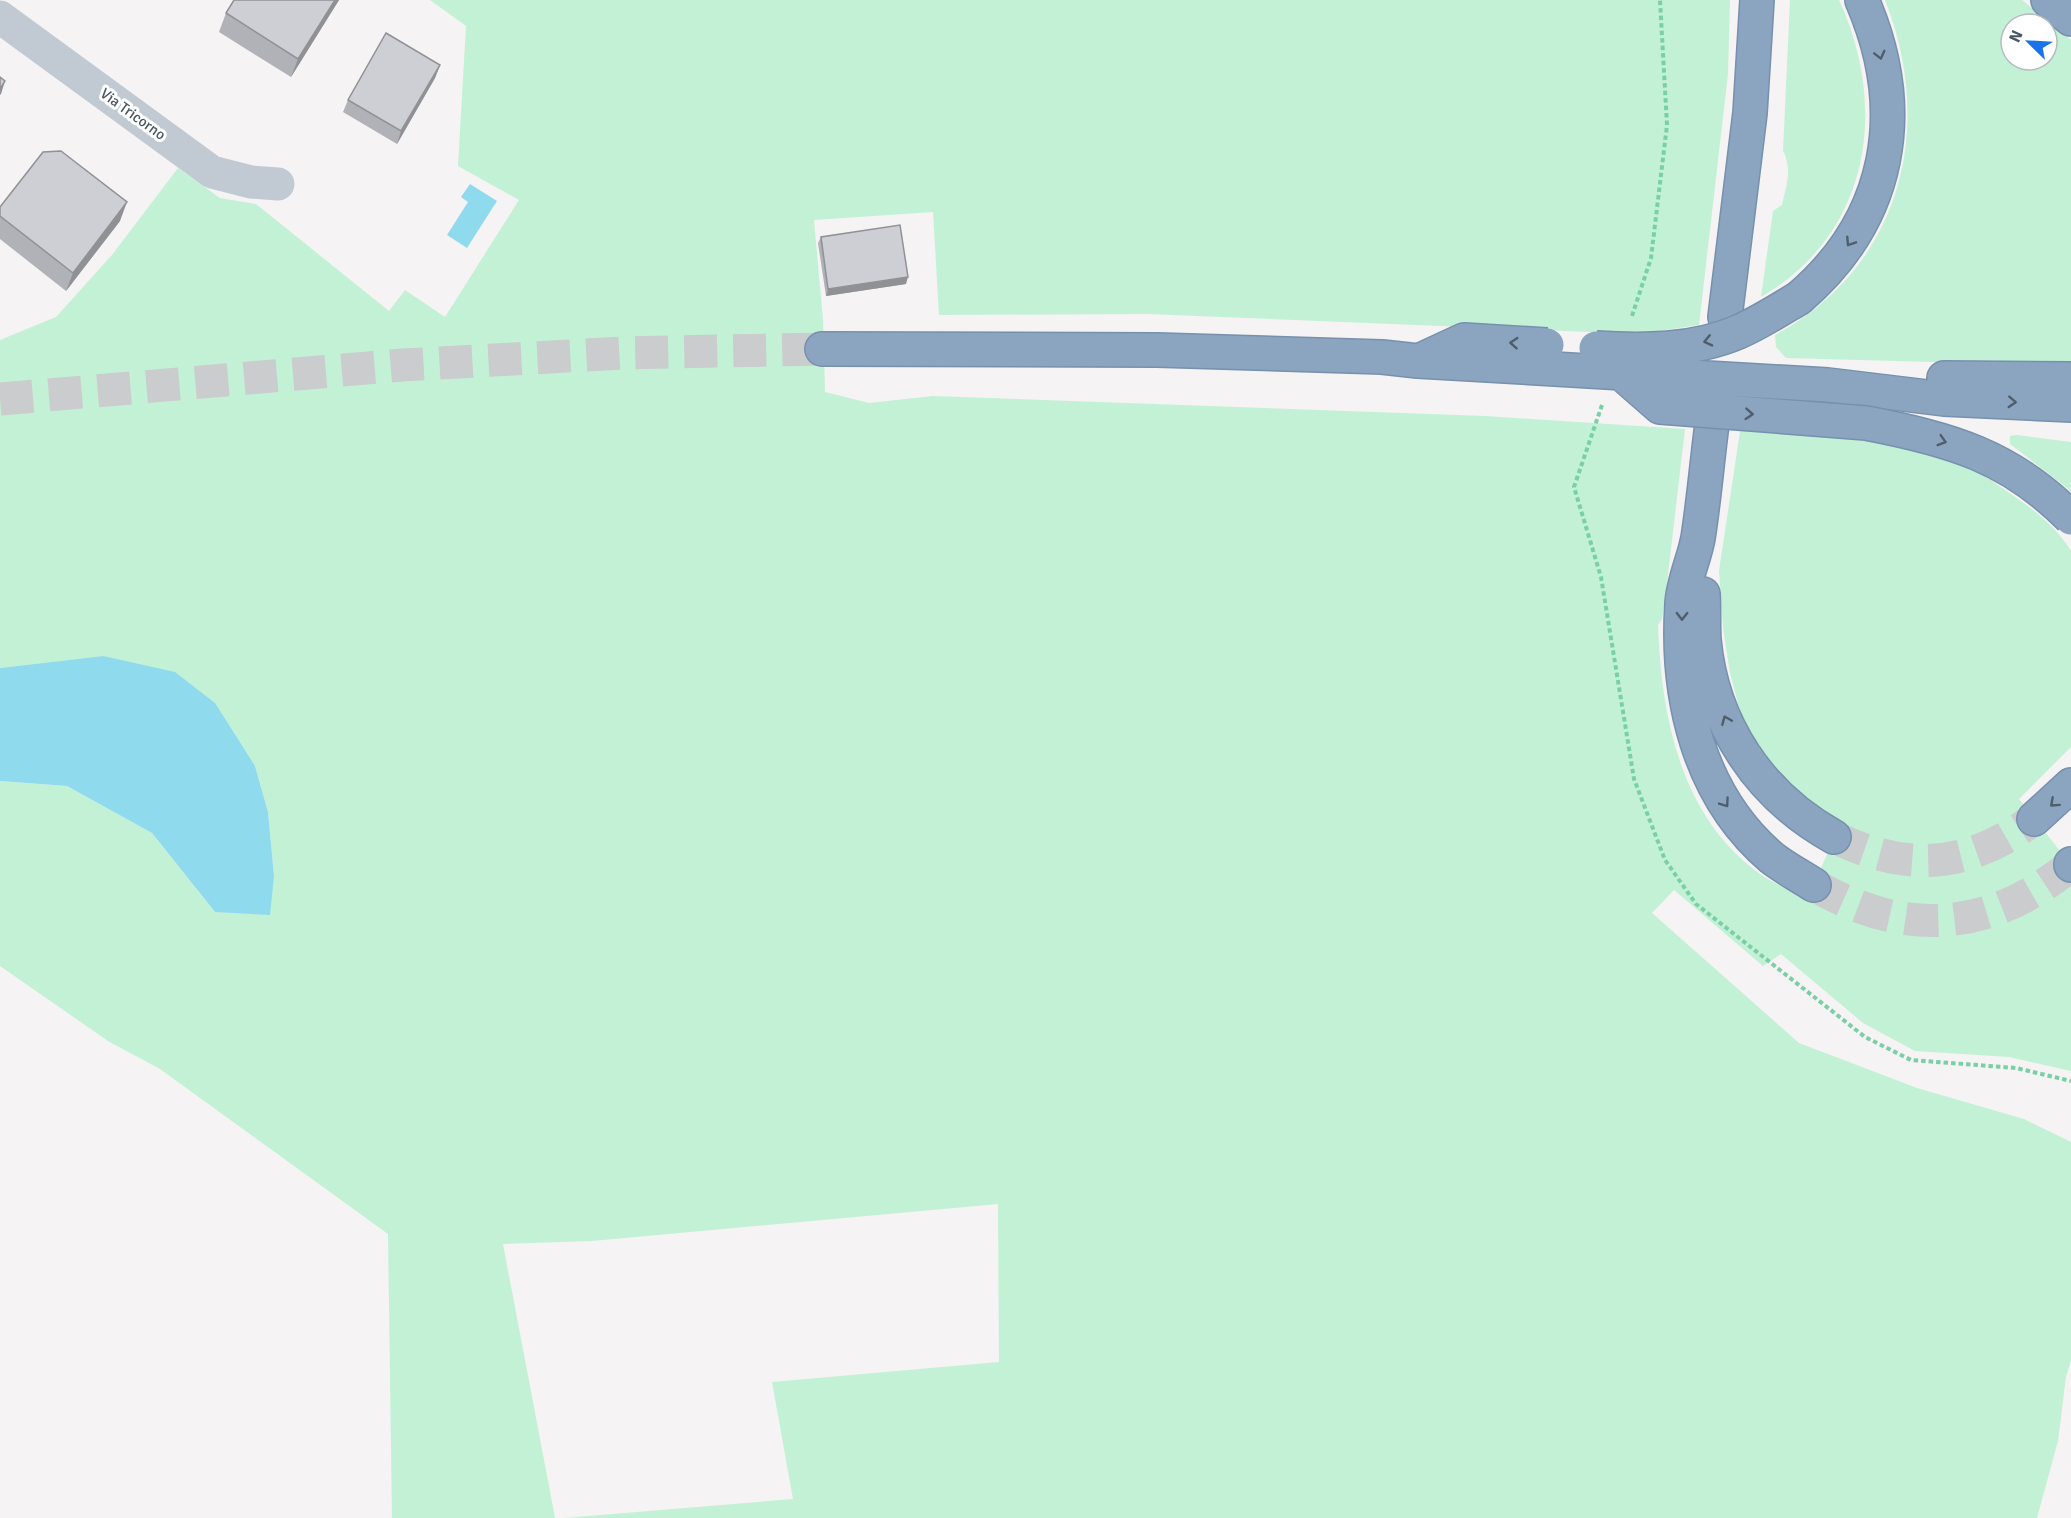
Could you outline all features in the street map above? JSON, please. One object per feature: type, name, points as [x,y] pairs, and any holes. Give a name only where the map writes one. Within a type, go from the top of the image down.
[{"type":"highway","points":[[1725,317],[1750,113],[1757,0]]},
{"type":"highway","points":[[1418,361],[1464,340],[1629,350],[1664,349],[1735,333],[1799,298],[1834,265],[1848,247],[1870,207],[1883,167],[1887,109],[1885,84],[1871,22],[1862,0]]},
{"type":"highway","points":[[2048,0],[2071,20]]},
{"type":"highway","points":[[822,349],[1157,350],[1382,357],[1828,385],[1944,399],[2071,405]]},
{"type":"highway","points":[[1620,372],[1660,407],[1866,423],[1906,431],[1963,448],[1996,460],[2027,479],[2071,518]]},
{"type":"highway","points":[[1828,385],[1944,378],[2071,379]]},
{"type":"highway","points":[[1712,424],[1698,538],[1682,602],[1683,676],[1691,728],[1710,777],[1741,824],[1775,860],[1814,885]]},
{"type":"highway","points":[[1698,538],[1707,658],[1718,700],[1732,735],[1749,765],[1772,792],[1799,817],[1834,837]]},
{"type":"highway","points":[[2034,819],[2071,785]]},
{"type":"street","name":"Via Tricorno","points":[[0,17],[212,172],[251,182],[278,184]]},
{"type":"green space","points":[[430,0],[1730,0],[1728,74],[1699,325],[1638,334],[1147,314],[939,315],[933,212],[814,220],[823,319],[825,392],[869,403],[933,396],[1485,416],[1685,429],[1665,600],[1662,619],[1658,625],[1664,695],[1671,730],[1681,764],[1712,826],[1735,853],[1763,876],[1808,898],[1841,822],[1794,791],[1765,757],[1742,719],[1730,673],[1723,628],[1719,571],[1741,425],[1831,429],[1940,453],[1992,478],[1992,481],[2025,504],[2055,530],[2071,551],[2071,747],[2019,799],[2071,865],[2071,1071],[2009,1057],[1915,1051],[1863,1023],[1781,954],[1763,966],[1674,890],[1652,913],[1799,1043],[1917,1088],[2024,1119],[2071,1142],[2071,1360],[2066,1377],[2058,1441],[2037,1518],[564,1518],[793,1499],[772,1382],[999,1362],[998,1204],[592,1241],[503,1244],[555,1518],[392,1518],[388,1234],[160,1069],[108,1041],[0,966],[0,781],[67,786],[152,833],[215,912],[274,876],[268,812],[255,766],[103,656],[0,668],[0,340],[56,317],[112,255],[178,168],[220,198],[256,204],[389,311],[405,290],[445,317],[519,200],[458,166],[466,26]]},
{"type":"green space","points":[[1790,0],[1839,0],[1854,41],[1863,83],[1865,125],[1860,165],[1847,204],[1826,239],[1798,271],[1761,297],[1773,211],[1782,205],[1788,178],[1788,164],[1783,151]]},
{"type":"green space","points":[[1885,0],[2022,0],[2037,12],[1999,12],[1999,72],[2059,72],[2059,30],[2071,40],[2071,363],[2045,365],[1786,358],[1776,347],[1775,335],[1818,306],[1853,272],[1879,233],[1896,190],[1906,145],[1907,97],[1900,49]]},
{"type":"green space","points":[[2010,436],[2071,442],[2071,491],[2010,444]]},
{"type":"water","points":[[470,184],[497,201],[467,248],[447,235],[468,202],[461,197]]},
{"type":"water","points":[[103,656],[175,672],[215,703],[255,766],[268,812],[274,876],[270,915],[215,912],[152,833],[67,786],[0,781],[0,668]]},
{"type":"building","points":[[234,0],[335,0],[298,59],[226,13]]},
{"type":"building","points":[[386,33],[440,65],[401,131],[348,100]]},
{"type":"building","points":[[0,77],[5,81],[0,89]]},
{"type":"building","points":[[61,151],[127,202],[73,273],[0,216],[0,207],[43,152]]},
{"type":"building","points":[[900,225],[908,277],[828,289],[821,237]]},
{"type":"tunnel","points":[[0,399],[403,365],[623,353],[822,349]]},
{"type":"tunnel","points":[[1834,837],[1861,849],[1887,856],[1913,860],[1937,860],[1962,856],[1986,848],[2034,819]]},
{"type":"tunnel","points":[[1814,885],[1848,902],[1881,914],[1914,920],[1946,920],[1978,915],[2009,904],[2040,887],[2071,865]]}]
